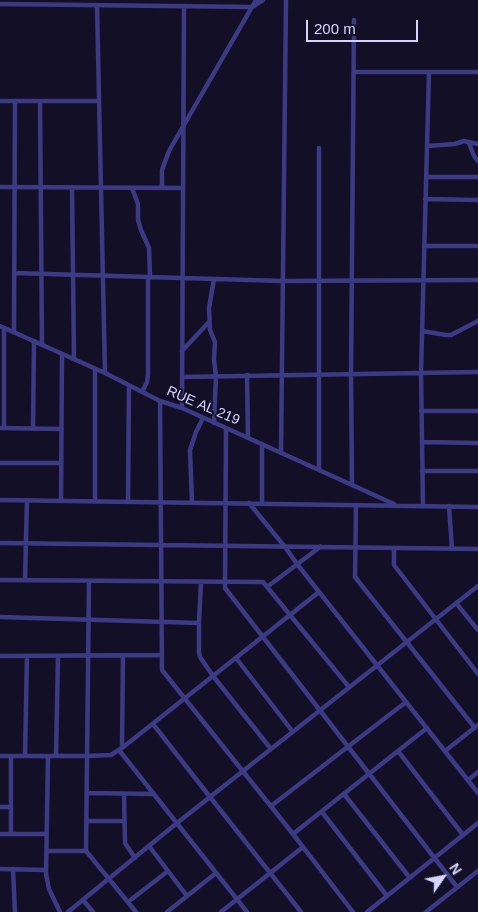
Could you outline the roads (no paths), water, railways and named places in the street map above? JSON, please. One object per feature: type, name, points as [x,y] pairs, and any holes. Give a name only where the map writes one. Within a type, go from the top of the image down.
[{"type":"street","points":[[161,188],[162,170],[165,161],[183,125],[256,0]]},
{"type":"street","points":[[0,4],[252,7],[263,0]]},
{"type":"street","points":[[282,453],[286,0]]},
{"type":"street","points":[[96,6],[105,373]]},
{"type":"street","points":[[182,408],[184,6]]},
{"type":"street","points":[[352,485],[354,20]]},
{"type":"street","points":[[354,72],[478,72]]},
{"type":"street","points":[[423,506],[421,372],[429,72]]},
{"type":"street","points":[[0,101],[99,101]]},
{"type":"street","points":[[14,332],[15,101]]},
{"type":"street","points":[[40,101],[42,345]]},
{"type":"street","points":[[426,146],[464,142],[478,144]]},
{"type":"street","points":[[470,143],[474,156],[478,161]]},
{"type":"street","points":[[319,148],[319,470]]},
{"type":"street","points":[[426,177],[478,177]]},
{"type":"street","points":[[0,187],[183,188]]},
{"type":"street","points":[[72,187],[74,359]]},
{"type":"street","points":[[132,188],[138,204],[138,220],[149,248],[148,374],[147,382],[142,392]]},
{"type":"street","points":[[425,199],[478,200]]},
{"type":"street","points":[[424,246],[478,246]]},
{"type":"street","points":[[14,273],[283,281],[478,280]]},
{"type":"street","points":[[214,279],[209,308],[210,330],[215,342],[214,423]]},
{"type":"street","points":[[422,331],[446,336],[478,321]]},
{"type":"street","points":[[182,351],[209,322]]},
{"type":"street","points":[[2,327],[2,428],[62,429]]},
{"type":"street","name":"RUE AL 219","points":[[2,327],[105,373],[160,401],[182,408],[398,505]]},
{"type":"street","points":[[33,428],[34,341]]},
{"type":"street","points":[[61,501],[62,354]]},
{"type":"street","points":[[95,369],[95,501]]},
{"type":"street","points":[[182,377],[478,372]]},
{"type":"street","points":[[247,376],[248,438]]},
{"type":"street","points":[[128,502],[129,386]]},
{"type":"street","points":[[160,401],[162,670],[353,912]]},
{"type":"street","points":[[421,411],[478,411]]},
{"type":"street","points":[[192,503],[190,450],[203,418]]},
{"type":"street","points":[[226,428],[224,588],[457,887]]},
{"type":"street","points":[[422,442],[478,443]]},
{"type":"street","points":[[262,444],[262,504]]},
{"type":"street","points":[[0,463],[61,463]]},
{"type":"street","points":[[422,471],[478,471]]},
{"type":"street","points":[[0,500],[478,506]]},
{"type":"street","points":[[25,580],[27,500]]},
{"type":"street","points":[[250,504],[478,793]]},
{"type":"street","points":[[356,505],[355,577],[476,726],[445,752]]},
{"type":"street","points":[[449,506],[452,549]]},
{"type":"street","points":[[0,543],[478,549]]},
{"type":"street","points":[[267,587],[320,547]]},
{"type":"street","points":[[394,548],[394,565],[478,674]]},
{"type":"street","points":[[0,580],[263,582],[349,688]]},
{"type":"street","points":[[89,581],[86,851],[136,912]]},
{"type":"street","points":[[200,582],[199,654],[213,676],[271,749]]},
{"type":"street","points":[[68,912],[177,823],[478,586]]},
{"type":"street","points":[[0,756],[111,755],[153,724],[319,592]]},
{"type":"street","points":[[456,603],[478,630]]},
{"type":"street","points":[[0,617],[198,622]]},
{"type":"street","points":[[123,655],[121,749],[247,912]]},
{"type":"street","points":[[0,656],[162,655]]},
{"type":"street","points":[[25,756],[27,656]]},
{"type":"street","points":[[56,756],[58,656]]},
{"type":"street","points":[[236,658],[293,732]]},
{"type":"street","points":[[270,806],[406,702]]},
{"type":"street","points":[[153,724],[301,912]]},
{"type":"street","points":[[293,834],[427,728]]},
{"type":"street","points":[[398,751],[463,835]]},
{"type":"street","points":[[11,756],[11,834]]},
{"type":"street","points":[[48,756],[46,870],[49,889],[60,912]]},
{"type":"street","points":[[468,780],[478,772]]},
{"type":"street","points":[[87,793],[154,794]]},
{"type":"street","points":[[124,794],[125,843],[135,858]]},
{"type":"street","points":[[344,794],[410,878]]},
{"type":"street","points":[[0,807],[11,808]]},
{"type":"street","points":[[322,812],[387,896]]},
{"type":"street","points":[[86,821],[124,821]]},
{"type":"street","points":[[367,912],[478,824]]},
{"type":"street","points":[[0,834],[46,834]]},
{"type":"street","points":[[149,846],[187,896]]},
{"type":"street","points":[[221,912],[303,847]]},
{"type":"street","points":[[47,851],[86,851]]},
{"type":"street","points":[[0,869],[46,870]]},
{"type":"street","points":[[13,869],[15,912]]},
{"type":"street","points":[[128,902],[168,871]]},
{"type":"street","points":[[426,912],[478,871]]},
{"type":"street","points":[[167,912],[216,874]]},
{"type":"street","points":[[83,900],[92,912]]}]
